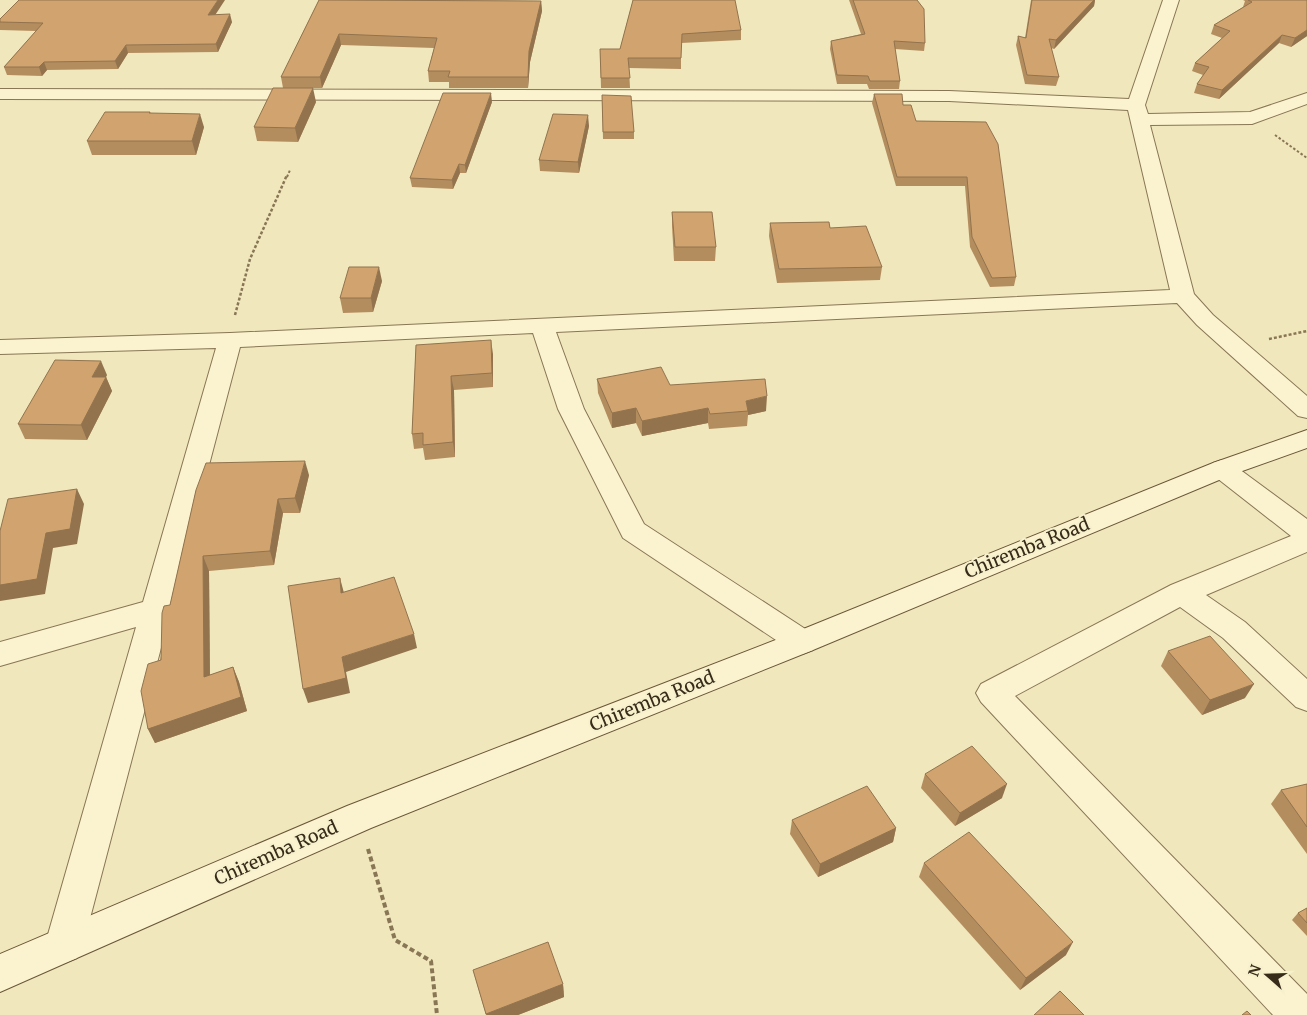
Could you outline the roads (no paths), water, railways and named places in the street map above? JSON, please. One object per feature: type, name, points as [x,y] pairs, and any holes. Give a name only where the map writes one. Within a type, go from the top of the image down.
[{"type":"street","points":[[1171,0],[1139,112],[1183,296],[1205,320],[1307,410]]},
{"type":"street","points":[[0,94],[949,96],[1139,112],[1252,118],[1307,98]]},
{"type":"street","points":[[0,347],[230,340],[737,315],[1183,296]]},
{"type":"street","points":[[542,326],[571,409],[633,531],[802,642]]},
{"type":"street","points":[[64,945],[230,340]]},
{"type":"street","name":"Chiremba Road","points":[[0,973],[359,817],[802,642],[1222,469],[1307,439]]},
{"type":"street","points":[[1222,469],[1307,534]]},
{"type":"street","points":[[1300,1015],[992,693],[1181,593],[1307,541]]},
{"type":"street","points":[[1181,593],[1234,630],[1307,698]]},
{"type":"street","points":[[0,654],[155,610]]}]
